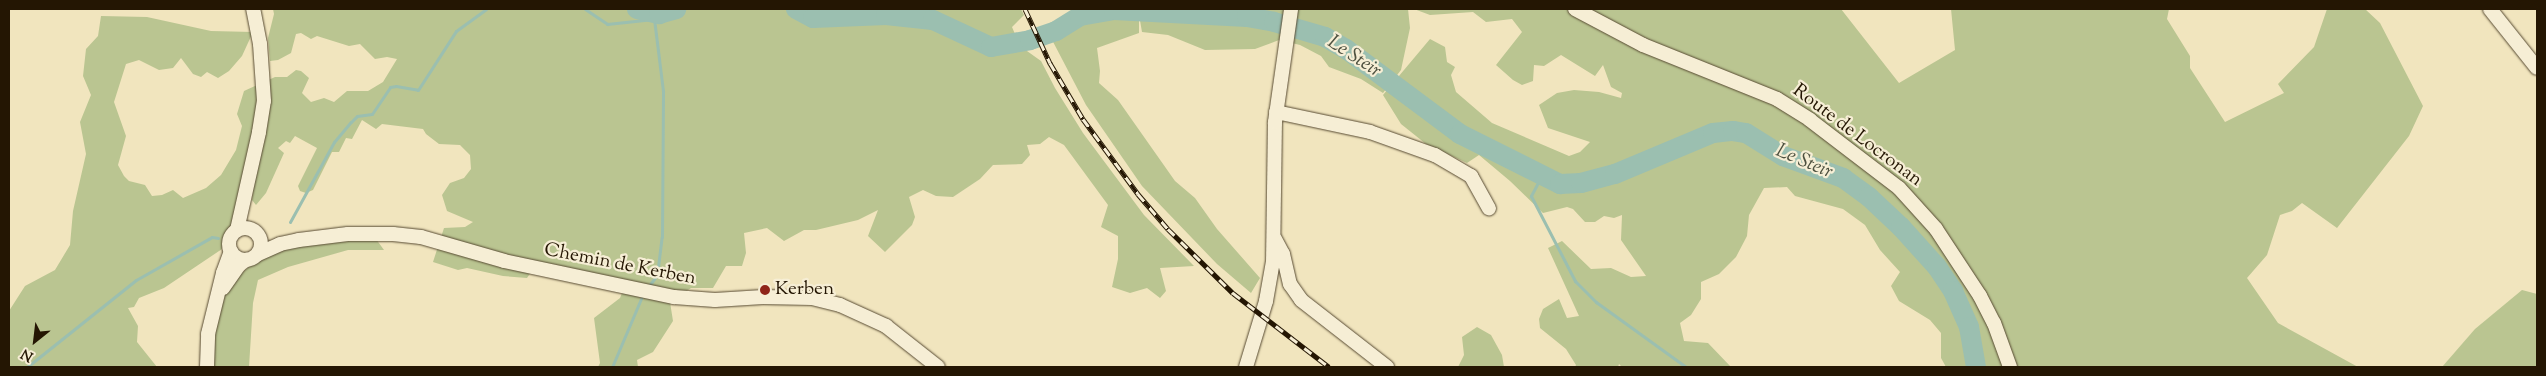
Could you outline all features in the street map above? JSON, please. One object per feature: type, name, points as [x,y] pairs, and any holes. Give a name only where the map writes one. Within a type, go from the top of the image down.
[{"type":"street","points":[[252,257],[249,233],[242,208],[264,101],[260,44],[253,9]]},
{"type":"street","points":[[1246,367],[1266,301],[1275,238],[1274,132],[1291,9]]},
{"type":"street","name":"Route de Locronan","points":[[1575,9],[1643,45],[1777,99],[1810,120],[1898,188],[1936,229],[1980,296],[1994,323],[2010,367]]},
{"type":"street","points":[[2490,9],[2537,68]]},
{"type":"street","points":[[1276,112],[1370,132],[1435,155],[1470,176],[1489,208]]},
{"type":"street","points":[[207,367],[206,344],[230,251],[230,239],[249,233]]},
{"type":"street","name":"Chemin de Kerben","points":[[249,233],[280,244]]},
{"type":"street","name":"Chemin de Kerben","points":[[252,257],[280,244],[348,234],[393,234],[421,237],[504,261],[674,297],[715,300],[763,297],[812,298],[840,305],[886,326],[938,367]]},
{"type":"street","points":[[1275,238],[1283,254],[1290,284],[1301,300],[1388,367]]},
{"type":"street","points":[[230,251],[238,258],[252,257]]},
{"type":"street","points":[[219,295],[234,271],[252,257]]},
{"type":"green space","points":[[273,9],[1021,9],[1024,15],[1012,27],[1020,46],[1041,61],[1055,88],[1083,133],[1144,215],[1194,266],[1160,268],[1166,291],[1160,298],[1147,288],[1130,293],[1112,287],[1118,259],[1118,236],[1101,227],[1108,205],[1064,145],[1049,137],[1040,144],[1027,145],[1030,155],[1022,164],[993,165],[980,179],[953,197],[936,196],[923,190],[909,197],[915,217],[912,225],[885,252],[868,236],[878,210],[858,220],[816,230],[804,230],[784,241],[767,228],[744,233],[746,253],[742,266],[726,266],[713,288],[691,288],[670,302],[673,321],[653,352],[637,360],[638,367],[598,367],[600,363],[594,318],[620,298],[626,283],[537,263],[527,278],[503,276],[467,268],[458,270],[433,262],[444,228],[465,227],[473,222],[447,211],[442,195],[450,183],[464,178],[471,169],[470,155],[460,145],[439,144],[426,134],[423,129],[382,124],[376,129],[362,120],[352,139],[346,138],[339,152],[332,152],[313,190],[306,193],[300,191],[298,186],[317,148],[295,136],[290,143],[286,141],[278,148],[284,153],[266,193],[256,205],[252,200],[253,188],[226,234],[225,247],[164,288],[139,298],[134,307],[128,308],[138,326],[137,342],[157,367],[9,367],[9,311],[25,286],[55,270],[70,245],[73,211],[86,154],[80,122],[91,95],[83,76],[86,49],[98,36],[101,16],[147,17],[211,31],[253,32],[242,56],[229,71],[218,78],[207,72],[201,77],[193,74],[181,58],[173,68],[159,70],[139,60],[126,64],[114,102],[126,136],[118,165],[129,181],[145,185],[152,196],[162,195],[173,190],[183,198],[206,188],[221,175],[236,150],[242,126],[237,114],[244,91],[275,77],[287,77],[296,70],[301,71],[309,78],[302,93],[311,102],[324,98],[334,102],[347,91],[368,91],[383,82],[397,59],[387,57],[375,59],[360,44],[349,46],[317,36],[311,39],[301,33],[296,34],[291,53],[278,60],[270,61],[268,38],[274,14]]},
{"type":"green space","points":[[1138,9],[1408,9],[1410,28],[1401,70],[1383,93],[1361,79],[1329,67],[1321,56],[1300,45],[1279,40],[1255,49],[1205,50],[1168,35],[1142,32]]},
{"type":"green space","points":[[1414,9],[1841,9],[1899,83],[1955,50],[1951,9],[2169,9],[2167,19],[2190,56],[2190,68],[2225,122],[2284,93],[2278,84],[2314,47],[2327,9],[2365,9],[2380,23],[2423,106],[2409,136],[2337,228],[2302,203],[2292,211],[2280,215],[2267,255],[2247,278],[2278,323],[2358,367],[1946,367],[1941,358],[1941,333],[1930,320],[1899,301],[1891,286],[1900,272],[1880,250],[1865,225],[1843,209],[1795,196],[1787,187],[1764,188],[1749,215],[1747,236],[1736,257],[1719,274],[1701,282],[1701,299],[1691,315],[1680,323],[1684,341],[1708,343],[1731,367],[1622,367],[1619,364],[1618,367],[1575,367],[1576,365],[1566,349],[1540,328],[1539,319],[1543,309],[1559,299],[1567,318],[1579,316],[1548,248],[1562,241],[1591,269],[1611,268],[1631,277],[1646,276],[1621,240],[1622,215],[1614,218],[1604,216],[1595,222],[1585,222],[1573,209],[1567,207],[1543,213],[1510,181],[1479,155],[1467,163],[1426,144],[1401,124],[1383,95],[1430,39],[1445,47],[1447,62],[1455,67],[1451,75],[1456,92],[1492,123],[1569,156],[1580,152],[1590,142],[1548,128],[1539,105],[1557,93],[1574,90],[1599,92],[1621,98],[1622,93],[1611,87],[1603,65],[1595,76],[1561,55],[1544,66],[1534,65],[1533,81],[1522,85],[1513,80],[1496,65],[1522,32],[1512,19],[1486,22],[1473,12],[1430,15]]},
{"type":"green space","points":[[1139,14],[1139,33],[1097,48],[1100,71],[1099,83],[1118,100],[1175,181],[1195,198],[1217,229],[1260,278],[1251,293],[1217,264],[1142,186],[1086,105],[1050,36],[1084,22]]},
{"type":"green space","points":[[376,239],[384,250],[348,250],[288,267],[258,280],[253,303],[249,367],[213,367],[212,333],[221,296],[231,282],[249,267],[272,253],[321,240]]},
{"type":"green space","points":[[2522,290],[2537,294],[2537,367],[2442,367],[2475,329]]},
{"type":"green space","points":[[1477,327],[1491,335],[1502,355],[1504,367],[1458,367],[1464,355],[1462,337]]},
{"type":"waterway","points":[[290,222],[334,142],[351,122],[357,116],[372,114],[390,87],[396,86],[418,90],[456,31],[486,9]]},
{"type":"waterway","name":"Le Steir","points":[[585,9],[607,24],[654,19],[659,14]]},
{"type":"waterway","name":"Le Steir","points":[[637,9],[659,14],[676,9]]},
{"type":"waterway","name":"Le Steir","points":[[796,9],[813,18],[886,15],[933,20],[991,47],[1030,40],[1056,31],[1080,16],[1114,10],[1247,17],[1274,22],[1325,37],[1346,49],[1460,134],[1560,184],[1581,183],[1615,174],[1713,133],[1733,131],[1746,133],[1783,156],[1843,178],[1869,197],[1901,227],[1937,267],[1953,291],[1969,327],[1976,367]]},
{"type":"waterway","points":[[648,287],[657,275],[662,237],[663,91],[654,19]]},
{"type":"waterway","name":"Le Steir","points":[[1542,175],[1531,196],[1575,281],[1596,302],[1686,367]]},
{"type":"waterway","points":[[27,367],[136,280],[212,237],[218,238]]},
{"type":"waterway","points":[[612,367],[643,294]]},
{"type":"railway","points":[[1025,9],[1050,63],[1083,119],[1138,194],[1168,229],[1233,293],[1329,367]]},
{"type":"place","name":"Kerben","points":[[765,290]]}]
